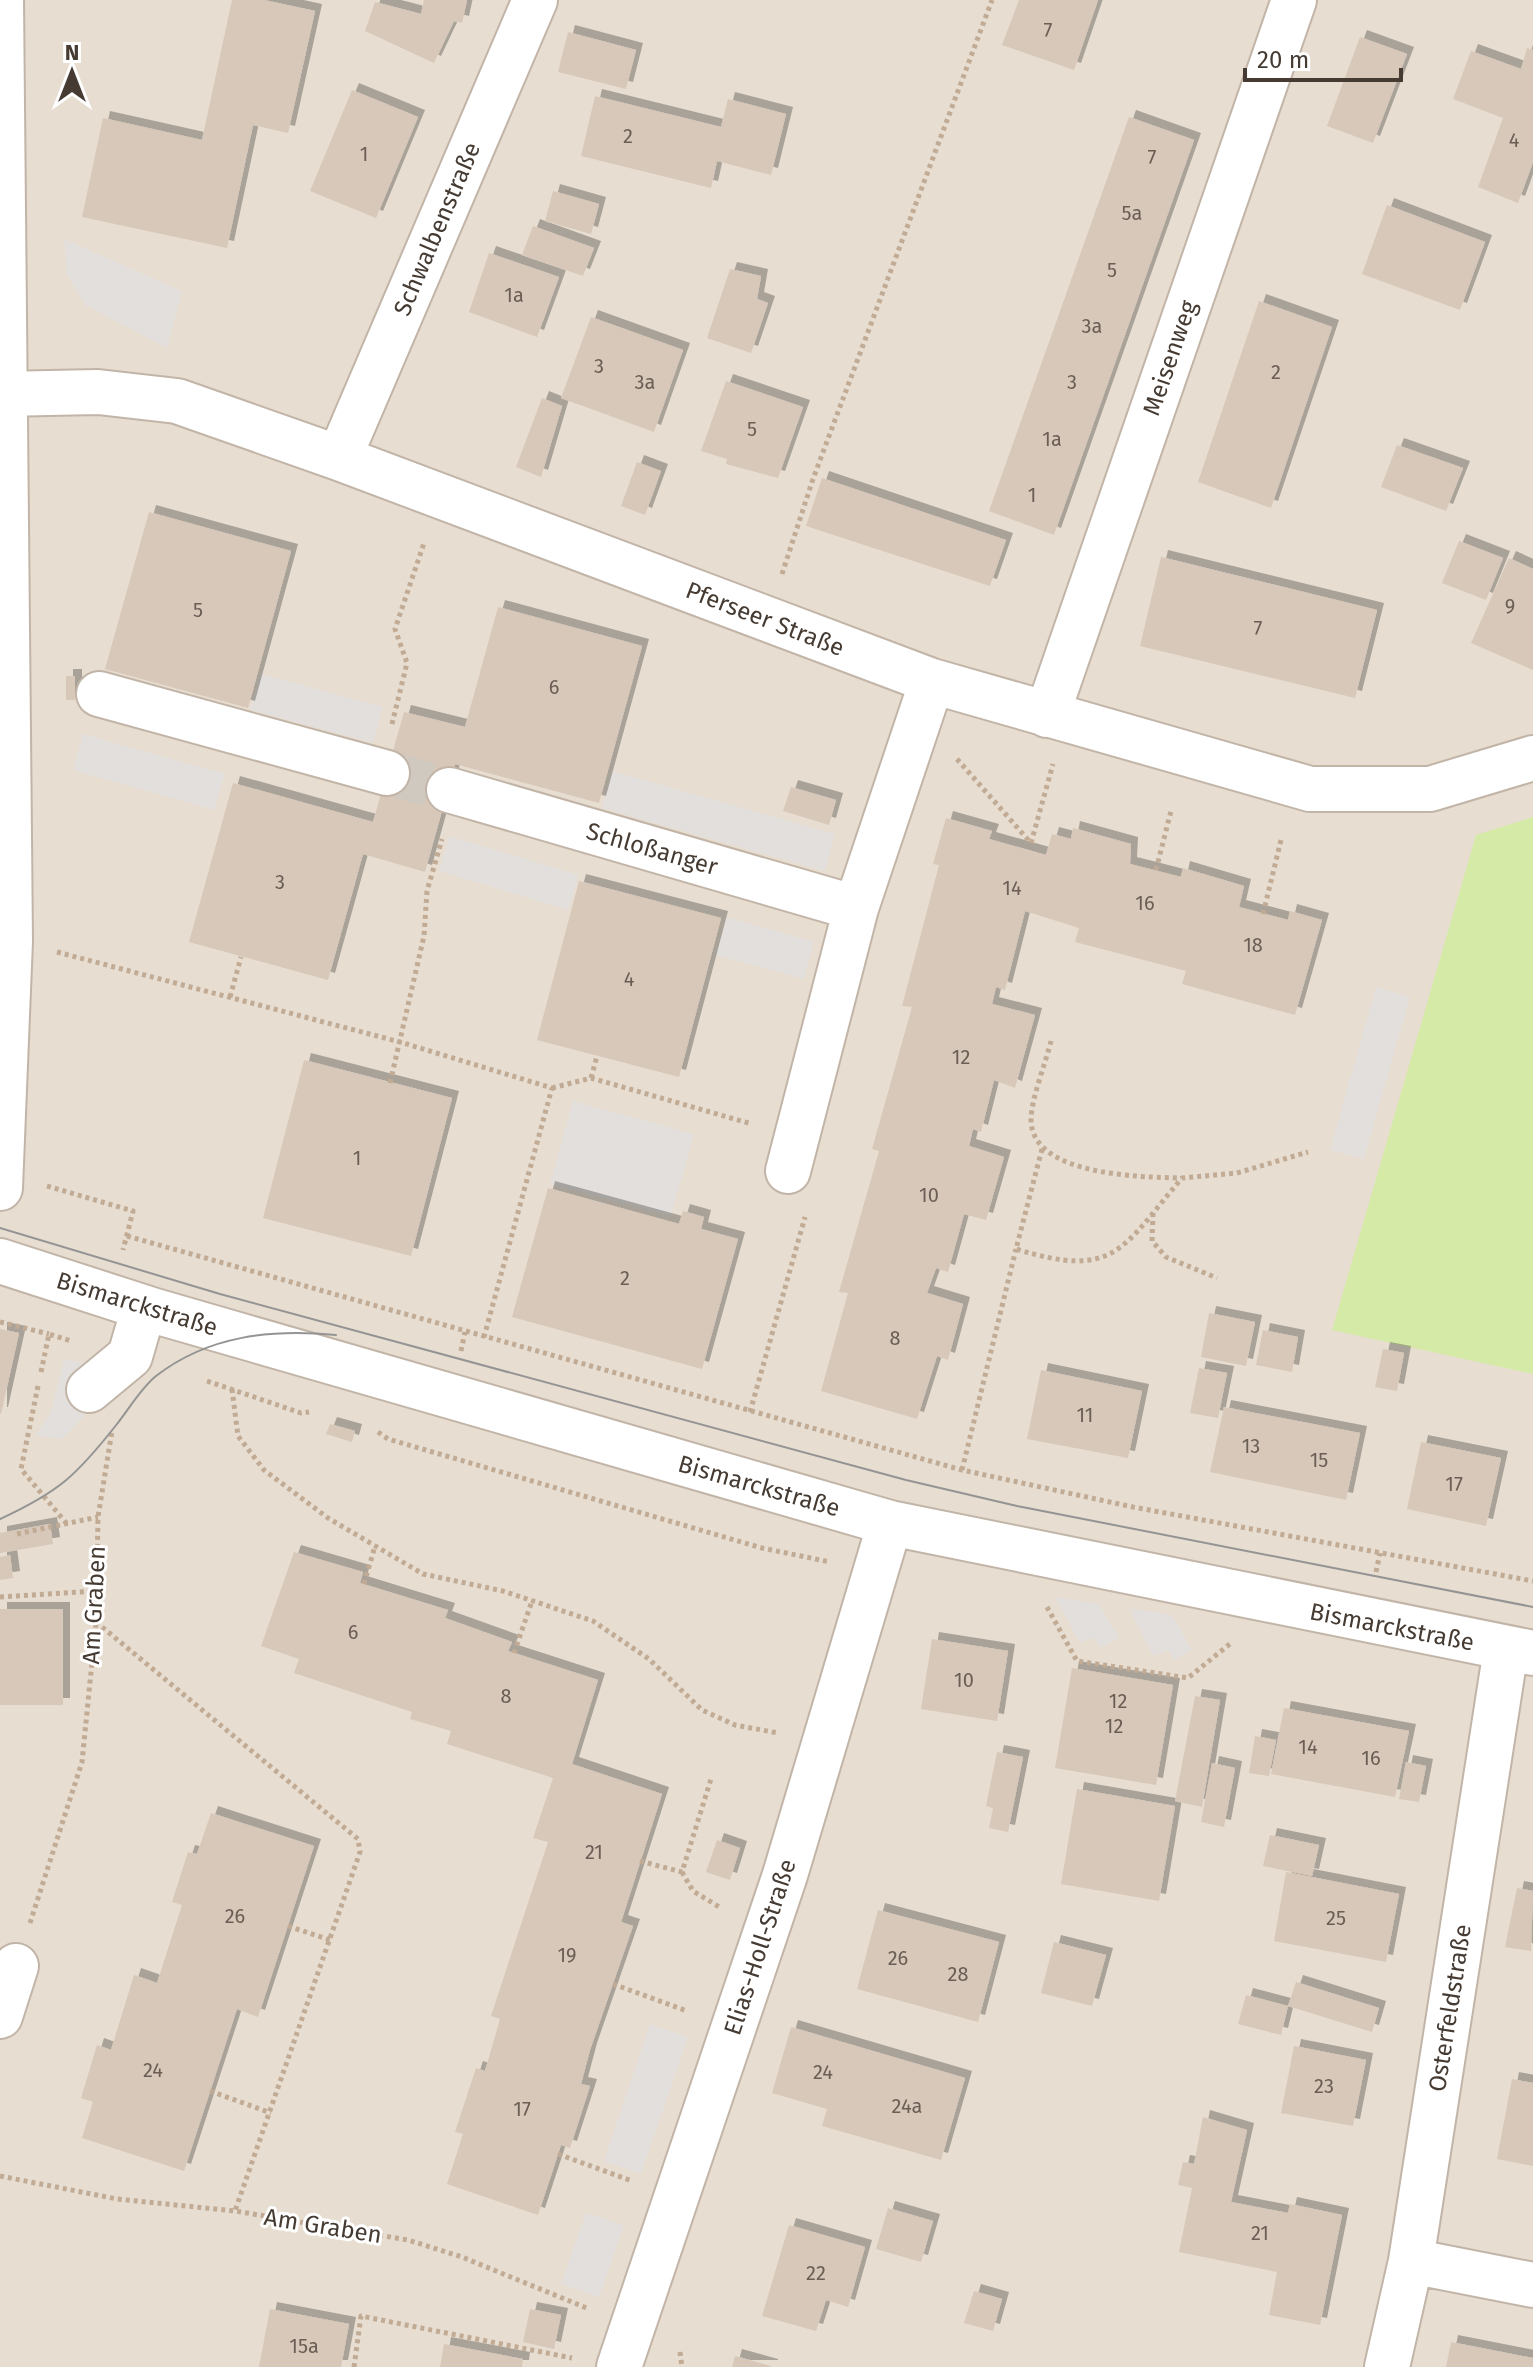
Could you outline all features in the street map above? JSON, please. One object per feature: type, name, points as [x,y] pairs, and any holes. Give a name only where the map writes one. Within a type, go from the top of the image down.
[{"type":"street","points":[[0,1188],[10,941],[1,0]]},
{"type":"street","name":"Schwalbenstraße","points":[[339,458],[535,0]]},
{"type":"street","name":"Meisenweg","points":[[1056,718],[1294,0]]},
{"type":"street","name":"Pferseer Straße","points":[[3,394],[98,392],[177,401],[339,458],[932,681],[1310,789],[1430,789],[1533,758]]},
{"type":"street","points":[[793,1153],[856,908],[932,681]]},
{"type":"street","points":[[99,694],[388,754]]},
{"type":"street","name":"Schloßanger","points":[[449,790],[856,908]]},
{"type":"street","name":"Bismarckstraße","points":[[0,1261],[144,1308],[890,1523],[1520,1651]]},
{"type":"street","points":[[89,1390],[130,1356],[144,1308]]},
{"type":"street","name":"Elias-Holl-Straße","points":[[603,2364],[633,2323],[785,1875],[890,1523]]},
{"type":"street","name":"Osterfeldstraße","points":[[1387,2367],[1411,2261],[1520,1651]]},
{"type":"street","points":[[1,2012],[16,1966]]},
{"type":"street","points":[[1411,2261],[1533,2285]]},
{"type":"path","points":[[766,620],[813,479],[992,0]]},
{"type":"path","points":[[388,754],[407,663],[395,629],[440,497]]},
{"type":"path","points":[[950,750],[1031,843],[1056,718]]},
{"type":"path","points":[[1156,870],[1171,811]]},
{"type":"path","points":[[1263,914],[1281,840]]},
{"type":"path","points":[[390,1083],[424,936],[427,891],[434,868]]},
{"type":"path","points":[[10,941],[400,1042],[552,1088],[591,1078],[793,1153]]},
{"type":"path","points":[[230,997],[241,957]]},
{"type":"path","points":[[962,1470],[1042,1149],[1031,1120],[1051,1041]]},
{"type":"path","points":[[591,1078],[597,1056]]},
{"type":"path","points":[[484,1337],[552,1088]]},
{"type":"path","points":[[1042,1149],[1061,1160],[1120,1176],[1182,1178],[1237,1173],[1308,1152]]},
{"type":"path","points":[[1016,1249],[1050,1260],[1100,1260],[1126,1246],[1182,1178]]},
{"type":"path","points":[[1153,1212],[1152,1241],[1166,1257],[1217,1278]]},
{"type":"path","points":[[127,1236],[962,1470],[1133,1507],[1533,1581]]},
{"type":"path","points":[[0,1322],[49,1334]]},
{"type":"path","points":[[130,1356],[301,1413],[309,1412]]},
{"type":"path","points":[[232,1389],[238,1436],[264,1470],[328,1518],[423,1574],[532,1601],[593,1621],[649,1659],[702,1710],[735,1725],[823,1743]]},
{"type":"path","name":"Am Graben","points":[[16,1966],[82,1762],[96,1622],[98,1517],[17,1534]]},
{"type":"path","points":[[364,1584],[375,1546]]},
{"type":"path","points":[[0,1597],[97,1591]]},
{"type":"path","points":[[514,1653],[532,1601]]},
{"type":"path","points":[[96,1622],[358,1839],[360,1852],[235,2211]]},
{"type":"path","points":[[640,1861],[682,1872],[711,1779]]},
{"type":"path","points":[[288,1926],[330,1940]]},
{"type":"path","points":[[613,1984],[733,2028]]},
{"type":"path","points":[[210,2091],[271,2113]]},
{"type":"path","points":[[558,2154],[675,2196]]},
{"type":"path","name":"Am Graben","points":[[0,2176],[117,2199],[235,2211],[408,2240],[462,2257],[596,2312],[633,2323]]},
{"type":"path","points":[[354,2367],[361,2316],[603,2364]]},
{"type":"path","points":[[680,2352],[682,2367]]},
{"type":"shaded area","points":[[0,0],[1533,0],[1533,2367],[0,2367]]},
{"type":"shaded area","points":[[64,239],[182,291],[167,348],[85,305],[67,275]]},
{"type":"shaded area","points":[[261,674],[383,707],[373,743],[250,710]]},
{"type":"shaded area","points":[[83,734],[225,774],[214,810],[73,770]]},
{"type":"shaded area","points":[[612,771],[835,834],[825,871],[602,808]]},
{"type":"shaded area","points":[[449,836],[579,875],[568,910],[439,871]]},
{"type":"shaded area","points":[[727,917],[814,942],[804,979],[716,955]]},
{"type":"shaded area","points":[[1376,987],[1410,997],[1364,1159],[1330,1150]]},
{"type":"shaded area","points":[[573,1101],[694,1134],[671,1216],[550,1184]]},
{"type":"shaded area","points":[[64,1359],[95,1365],[83,1417],[63,1439],[35,1436],[51,1412]]},
{"type":"shaded area","points":[[1055,1597],[1099,1604],[1119,1638],[1100,1648],[1094,1638],[1080,1643]]},
{"type":"shaded area","points":[[1129,1608],[1172,1615],[1192,1650],[1174,1660],[1168,1650],[1153,1656]]},
{"type":"shaded area","points":[[650,2024],[688,2037],[641,2174],[604,2161]]},
{"type":"shaded area","points":[[586,2213],[624,2225],[599,2297],[561,2284]]},
{"type":"green space","points":[[1533,817],[1533,1374],[1332,1330],[1476,835]]},
{"type":"building","points":[[232,0],[264,0],[315,11],[288,133],[253,125],[227,248],[82,217],[103,118],[202,140]]},
{"type":"building","points":[[424,0],[467,0],[462,23],[454,21],[434,63],[365,31],[375,2],[421,14]]},
{"type":"building","points":[[1019,0],[1098,0],[1074,70],[1002,45]]},
{"type":"building","points":[[568,32],[636,50],[626,89],[558,72]]},
{"type":"building","points":[[1360,37],[1407,54],[1373,143],[1327,126]]},
{"type":"building","points":[[1527,48],[1533,50],[1533,162],[1518,203],[1478,187],[1503,118],[1453,99],[1471,51],[1521,69]]},
{"type":"building","points":[[352,90],[418,117],[376,218],[310,191]]},
{"type":"building","points":[[595,96],[721,127],[728,99],[786,114],[771,175],[717,161],[711,188],[581,156]]},
{"type":"building","points":[[1129,117],[1194,140],[1054,535],[989,511]]},
{"type":"building","points":[[553,191],[599,204],[591,234],[545,221]]},
{"type":"building","points":[[1387,205],[1485,242],[1460,310],[1362,274]]},
{"type":"building","points":[[533,226],[594,248],[583,276],[522,255]]},
{"type":"building","points":[[489,253],[559,277],[537,337],[469,312]]},
{"type":"building","points":[[730,269],[761,276],[757,299],[768,303],[751,353],[707,338]]},
{"type":"building","points":[[1259,301],[1332,327],[1271,508],[1198,482]]},
{"type":"building","points":[[591,317],[683,350],[654,432],[561,398]]},
{"type":"building","points":[[726,381],[803,407],[778,478],[726,464],[727,459],[701,451]]},
{"type":"building","points":[[542,398],[562,406],[541,477],[516,467]]},
{"type":"building","points":[[1397,445],[1463,468],[1446,511],[1381,487]]},
{"type":"building","points":[[637,462],[661,471],[645,515],[621,506]]},
{"type":"building","points":[[822,478],[1006,540],[990,586],[806,526]]},
{"type":"building","points":[[149,512],[291,551],[248,708],[105,669]]},
{"type":"building","points":[[1459,541],[1503,558],[1486,600],[1442,583]]},
{"type":"building","points":[[1161,557],[1377,610],[1355,698],[1140,646]]},
{"type":"building","points":[[1509,558],[1533,569],[1533,670],[1471,643]]},
{"type":"building","points":[[498,607],[642,646],[599,803],[455,764],[425,872],[363,854],[328,980],[189,942],[233,783],[373,822],[404,712],[465,727]]},
{"type":"building","points":[[66,676],[75,676],[75,700],[66,700]]},
{"type":"building","points":[[791,787],[836,800],[829,825],[783,811]]},
{"type":"building","points":[[946,818],[992,831],[989,839],[1046,855],[1052,834],[1071,839],[1073,828],[1131,844],[1130,864],[1181,877],[1183,868],[1244,886],[1239,907],[1288,920],[1290,911],[1322,920],[1295,1015],[1182,984],[1186,971],[1075,942],[1079,928],[1025,911],[1005,990],[996,987],[992,1004],[1035,1015],[1015,1088],[994,1080],[981,1132],[973,1129],[969,1146],[1004,1157],[986,1220],[964,1214],[948,1272],[936,1268],[927,1293],[963,1304],[948,1360],[937,1356],[917,1419],[821,1391],[848,1293],[839,1292],[879,1151],[872,1149],[912,1007],[902,1006],[939,865],[933,864]]},
{"type":"building","points":[[579,881],[721,918],[679,1077],[537,1040]]},
{"type":"building","points":[[304,1060],[452,1098],[411,1256],[263,1218]]},
{"type":"building","points":[[548,1188],[679,1224],[683,1211],[704,1217],[701,1229],[738,1239],[702,1369],[512,1317]]},
{"type":"building","points":[[1209,1313],[1255,1322],[1246,1366],[1201,1357]]},
{"type":"building","points":[[0,1329],[19,1333],[1,1414],[0,1414]]},
{"type":"building","points":[[1263,1330],[1298,1337],[1292,1372],[1256,1365]]},
{"type":"building","points":[[1383,1349],[1404,1353],[1397,1391],[1375,1387]]},
{"type":"building","points":[[1199,1368],[1227,1373],[1218,1418],[1190,1413]]},
{"type":"building","points":[[1041,1370],[1142,1391],[1128,1458],[1027,1439]]},
{"type":"building","points":[[1224,1407],[1360,1433],[1346,1500],[1210,1472]]},
{"type":"building","points":[[330,1424],[355,1431],[352,1442],[326,1434]]},
{"type":"building","points":[[1421,1442],[1501,1458],[1486,1526],[1407,1509]]},
{"type":"building","points":[[50,1524],[53,1544],[0,1553],[0,1533]]},
{"type":"building","points":[[294,1552],[363,1572],[360,1583],[448,1610],[445,1618],[512,1642],[508,1651],[598,1680],[572,1764],[662,1794],[621,1922],[633,1926],[581,2084],[590,2086],[570,2148],[561,2145],[538,2215],[447,2184],[463,2134],[455,2132],[476,2068],[485,2071],[500,2019],[491,2016],[548,1842],[533,1838],[553,1778],[447,1744],[451,1731],[410,1719],[412,1712],[294,1673],[299,1659],[261,1646]]},
{"type":"building","points":[[10,1555],[13,1578],[0,1580],[0,1557]]},
{"type":"building","points":[[0,1609],[63,1609],[63,1705],[0,1705]]},
{"type":"building","points":[[932,1639],[1008,1651],[997,1721],[921,1709]]},
{"type":"building","points":[[1072,1668],[1173,1685],[1156,1785],[1055,1768]]},
{"type":"building","points":[[1195,1696],[1220,1700],[1202,1807],[1175,1801]]},
{"type":"building","points":[[1284,1708],[1409,1731],[1395,1797],[1271,1774]]},
{"type":"building","points":[[1255,1736],[1276,1740],[1269,1776],[1249,1773]]},
{"type":"building","points":[[997,1752],[1023,1757],[1008,1832],[989,1828],[993,1808],[986,1806]]},
{"type":"building","points":[[1406,1762],[1426,1766],[1419,1802],[1399,1799]]},
{"type":"building","points":[[1212,1763],[1235,1768],[1224,1827],[1201,1822]]},
{"type":"building","points":[[1077,1789],[1175,1806],[1159,1901],[1061,1884]]},
{"type":"building","points":[[211,1813],[314,1846],[258,2017],[237,2009],[184,2171],[82,2138],[93,2102],[81,2098],[97,2045],[111,2050],[134,1975],[157,1983],[182,1905],[172,1902],[188,1852],[197,1854]]},
{"type":"building","points":[[1270,1835],[1319,1845],[1312,1876],[1263,1866]]},
{"type":"building","points":[[717,1840],[740,1848],[730,1880],[706,1872]]},
{"type":"building","points":[[1286,1872],[1399,1894],[1386,1962],[1274,1941]]},
{"type":"building","points":[[1517,1888],[1533,1891],[1531,1951],[1505,1947]]},
{"type":"building","points":[[878,1910],[999,1942],[978,2022],[857,1989]]},
{"type":"building","points":[[1054,1942],[1106,1955],[1092,2006],[1041,1993]]},
{"type":"building","points":[[1296,1982],[1379,2008],[1372,2032],[1288,2006]]},
{"type":"building","points":[[1246,1995],[1288,2006],[1281,2035],[1238,2024]]},
{"type":"building","points":[[791,2027],[965,2078],[941,2160],[822,2126],[827,2109],[772,2093]]},
{"type":"building","points":[[1294,2046],[1366,2060],[1353,2126],[1281,2113]]},
{"type":"building","points":[[1512,2079],[1533,2083],[1533,2166],[1497,2159]]},
{"type":"building","points":[[1203,2117],[1247,2130],[1231,2202],[1288,2213],[1290,2204],[1342,2215],[1320,2325],[1269,2315],[1277,2272],[1179,2252],[1192,2188],[1178,2185],[1183,2162],[1194,2164]]},
{"type":"building","points":[[888,2208],[933,2221],[921,2262],[876,2249]]},
{"type":"building","points":[[789,2225],[865,2247],[848,2307],[826,2300],[816,2331],[762,2316]]},
{"type":"building","points":[[974,2291],[1002,2299],[993,2331],[964,2323]]},
{"type":"building","points":[[270,2309],[349,2324],[341,2367],[259,2367]]},
{"type":"building","points":[[530,2309],[561,2315],[554,2349],[523,2342]]},
{"type":"building","points":[[1451,2342],[1533,2358],[1533,2367],[1446,2367]]},
{"type":"building","points":[[444,2344],[523,2359],[522,2367],[440,2367]]},
{"type":"building","points":[[735,2356],[771,2366],[771,2367],[732,2367]]},
{"type":"tunnel","points":[[387,773],[449,790]]},
{"type":"tram line","points":[[0,1228],[220,1294],[906,1480],[1017,1506],[1533,1607]]},
{"type":"tram line","points":[[0,1519],[38,1500],[66,1480],[103,1442],[145,1386],[176,1362],[197,1351],[242,1338],[288,1333],[336,1335]]}]
